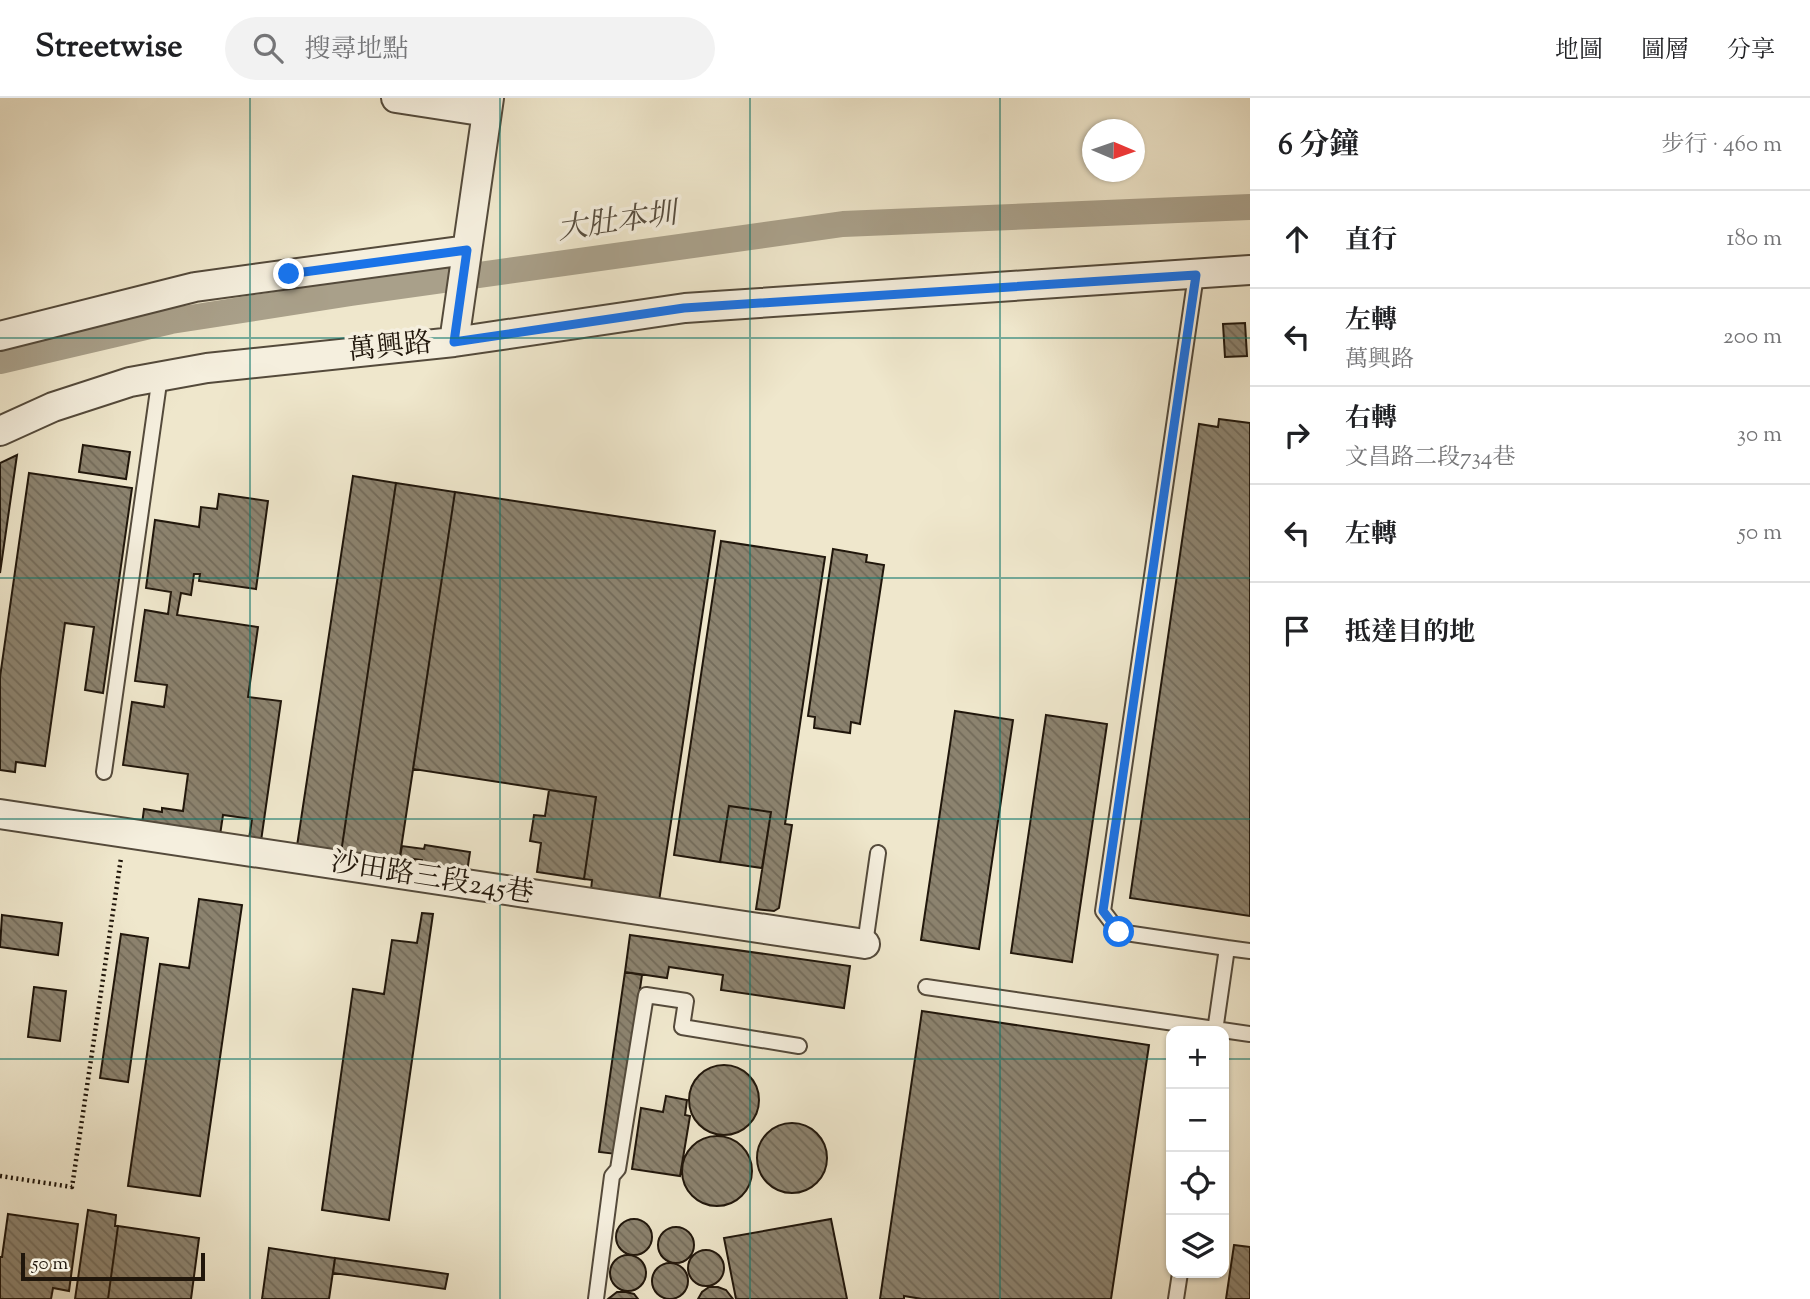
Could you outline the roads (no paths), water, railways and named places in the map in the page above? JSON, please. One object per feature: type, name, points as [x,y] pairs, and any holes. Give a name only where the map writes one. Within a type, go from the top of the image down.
[{"type":"street","points":[[396,98],[488,105],[454,342]]},
{"type":"street","points":[[0,336],[195,287],[467,250]]},
{"type":"street","name":"萬興路","points":[[0,431],[54,407],[130,382],[206,368],[454,342],[684,308],[1250,270]]},
{"type":"street","name":"沙田路三段245巷","points":[[0,814],[865,944]]},
{"type":"lane","points":[[1196,275],[1103,911],[1119,932],[1250,951]]},
{"type":"lane","points":[[104,772],[160,376]]},
{"type":"lane","points":[[865,944],[878,853]]},
{"type":"lane","points":[[1216,1026],[1227,948]]},
{"type":"lane","points":[[926,986],[1189,1026]]},
{"type":"lane","points":[[596,1299],[612,1176],[618,1169],[646,995],[686,1002],[682,1027],[799,1045]]},
{"type":"lane","points":[[1229,1032],[1250,1034]]},
{"type":"lane","points":[[1176,1299],[1179,1278]]},
{"type":"waterway","name":"大肚本圳","points":[[0,361],[171,321],[843,224],[1250,207]]}]
